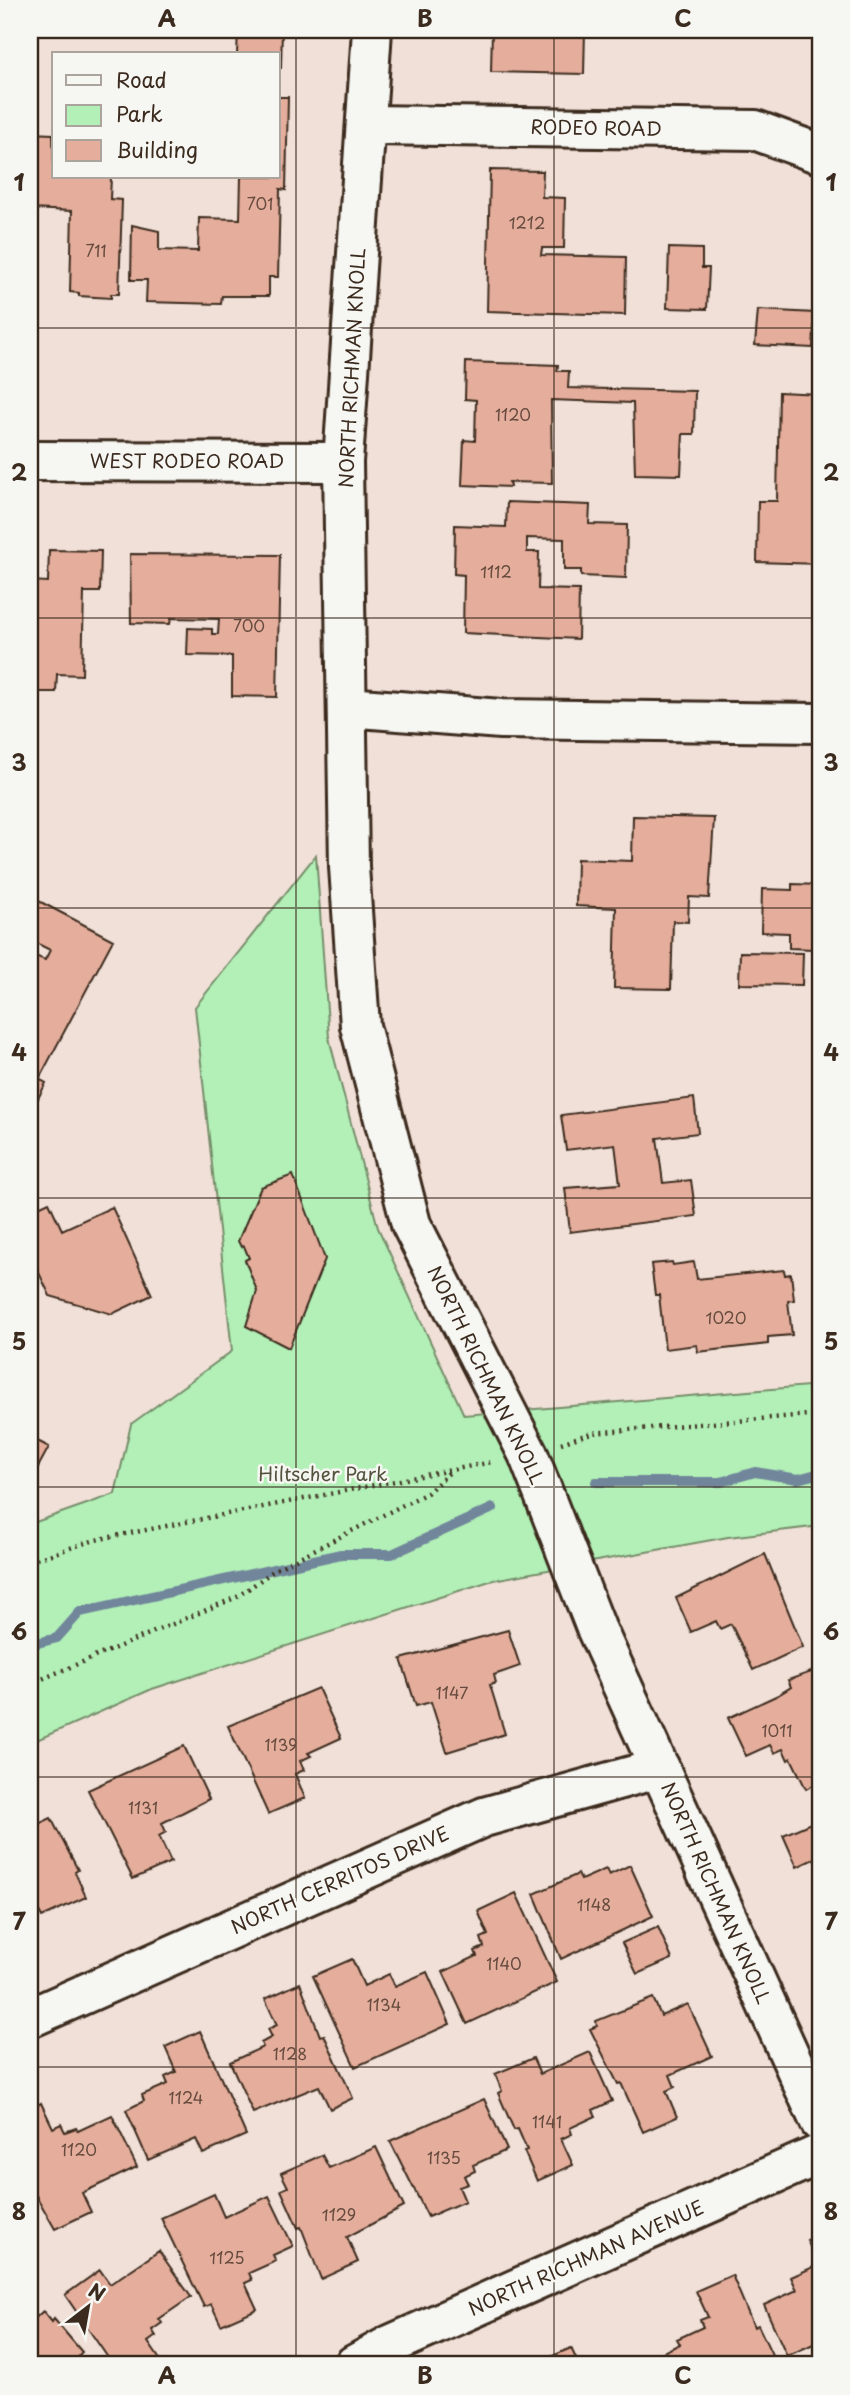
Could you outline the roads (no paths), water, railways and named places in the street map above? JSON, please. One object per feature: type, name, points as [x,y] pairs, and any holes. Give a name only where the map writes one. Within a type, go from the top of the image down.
[{"type":"street","name":"NORTH RICHMAN KNOLL","points":[[372,30],[343,462],[349,867],[360,1026],[411,1224],[528,1454],[596,1628],[820,2122]]},
{"type":"street","name":"RODEO ROAD","points":[[367,125],[755,130],[820,154]]},
{"type":"street","name":"WEST RODEO ROAD","points":[[30,461],[343,462]]},
{"type":"street","points":[[347,707],[501,719],[820,723]]},
{"type":"street","name":"NORTH CERRITOS DRIVE","points":[[30,2018],[484,1817],[660,1768]]},
{"type":"street","name":"NORTH RICHMAN AVENUE","points":[[354,2365],[393,2344],[820,2154]]},
{"type":"waterway","points":[[596,1482],[721,1482],[755,1472],[798,1479],[820,1473]]},
{"type":"waterway","points":[[30,1645],[57,1638],[80,1612],[341,1554],[392,1554],[493,1508]]},
{"type":"park label","name":"Hiltscher Park","points":[[323,1474]]}]
